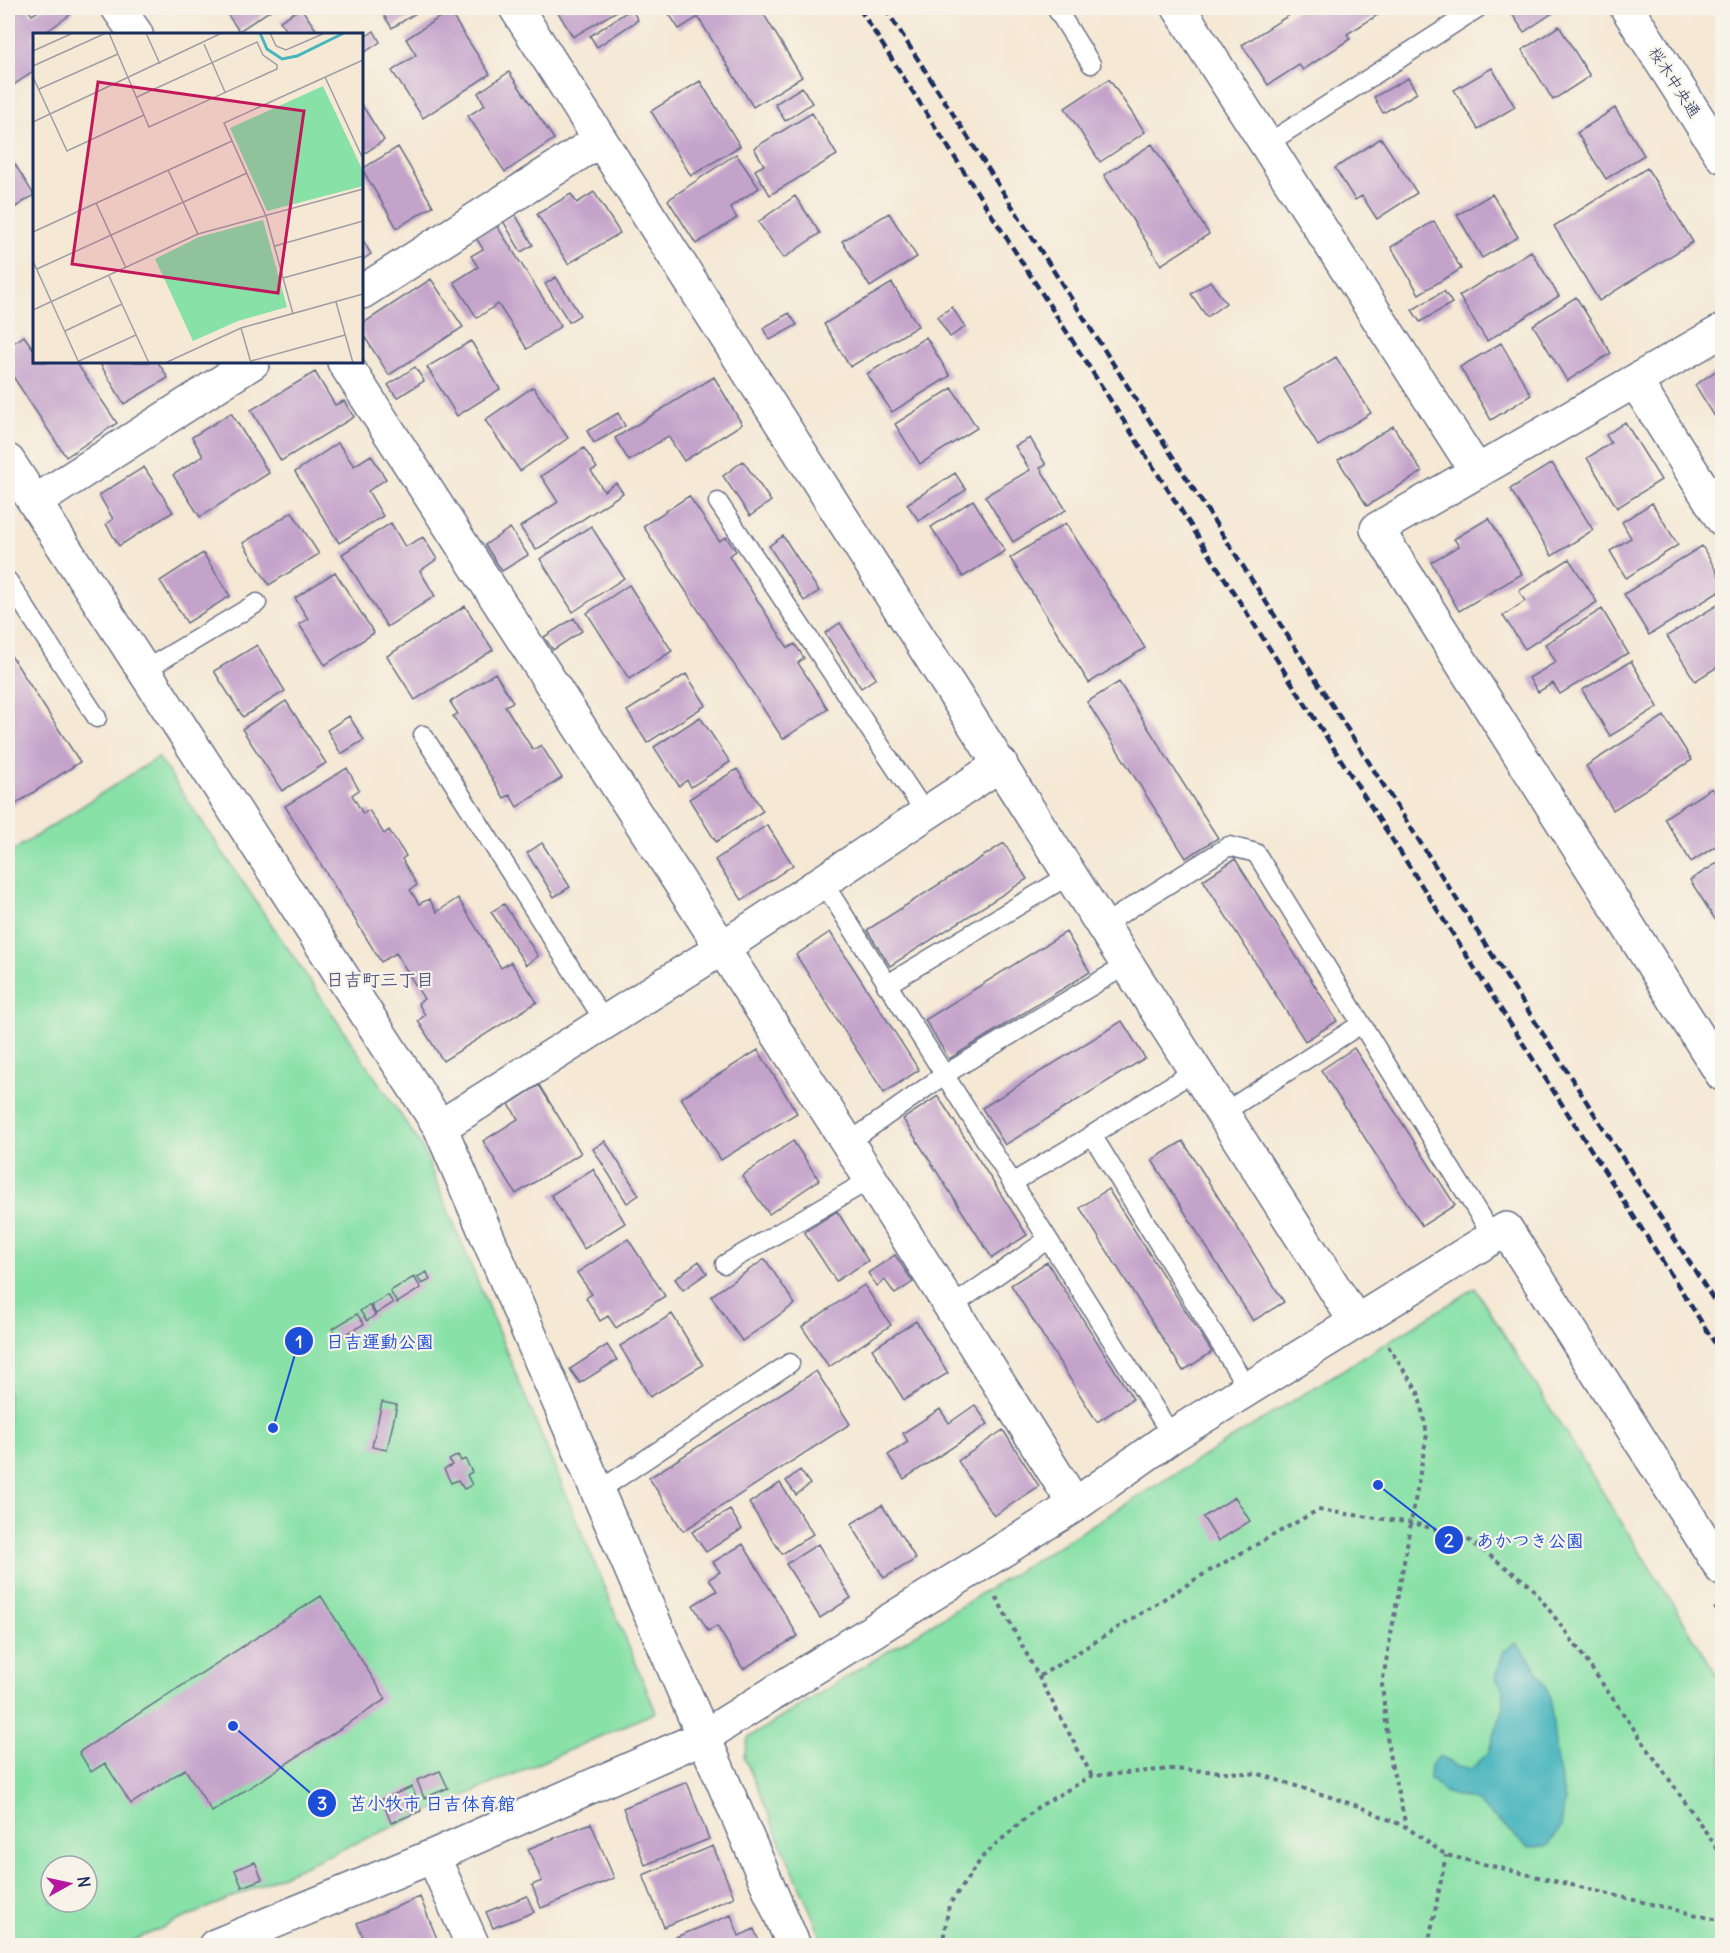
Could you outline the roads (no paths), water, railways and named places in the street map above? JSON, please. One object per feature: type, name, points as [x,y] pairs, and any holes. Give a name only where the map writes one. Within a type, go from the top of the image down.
[{"type":"street","points":[[118,8],[135,33]]},
{"type":"street","points":[[516,8],[1356,1322]]},
{"type":"street","points":[[1179,8],[1477,472]]},
{"type":"street","name":"桜木中央通","points":[[1627,8],[1722,156]]},
{"type":"street","points":[[363,291],[600,140]]},
{"type":"street","points":[[1722,331],[1377,530],[1722,1074]]},
{"type":"street","points":[[35,502],[251,363]]},
{"type":"street","points":[[345,363],[848,1143],[1075,1505]]},
{"type":"street","points":[[1635,381],[1722,519]]},
{"type":"street","points":[[8,461],[142,671],[440,1127],[794,1946]]},
{"type":"street","points":[[440,1127],[722,948],[1001,764]]},
{"type":"street","points":[[214,1946],[433,1856],[703,1737],[1075,1505],[1172,1436],[1506,1229],[1722,1569]]},
{"type":"street","points":[[433,1856],[473,1946]]},
{"type":"lane","points":[[1056,8],[1091,64]]},
{"type":"lane","points":[[1267,144],[1478,8]]},
{"type":"lane","points":[[718,501],[926,814]]},
{"type":"lane","points":[[8,581],[97,718]]},
{"type":"lane","points":[[142,671],[257,603]]},
{"type":"lane","points":[[423,735],[605,1022]]},
{"type":"lane","points":[[1103,925],[1229,846],[1256,853],[1493,1237]]},
{"type":"lane","points":[[886,985],[1071,874]]},
{"type":"lane","points":[[823,882],[1172,1436]]},
{"type":"lane","points":[[848,1143],[944,1076],[1128,964]]},
{"type":"lane","points":[[1223,1113],[1361,1024]]},
{"type":"lane","points":[[1012,1184],[1196,1070]]},
{"type":"lane","points":[[1092,1135],[1248,1389]]},
{"type":"lane","points":[[725,1264],[871,1179]]},
{"type":"lane","points":[[951,1307],[1047,1240]]},
{"type":"lane","points":[[597,1492],[790,1363]]},
{"type":"water","points":[[1516,1643],[1534,1665],[1550,1695],[1557,1765],[1565,1799],[1561,1827],[1548,1846],[1528,1847],[1477,1802],[1444,1792],[1429,1778],[1430,1766],[1440,1756],[1455,1765],[1471,1769],[1488,1753],[1504,1707],[1503,1688],[1495,1677],[1504,1651]]},
{"type":"railway","points":[[859,8],[1722,1354]]},
{"type":"railway","points":[[885,8],[1722,1313]]},
{"type":"place","name":"日吉運動公園","points":[[273,1428]]},
{"type":"place","name":"あかつき公園","points":[[1378,1485]]},
{"type":"place","name":"苫小牧市 日吉体育館","points":[[233,1726]]},
{"type":"district","name":"日吉町三丁目","points":[[380,979]]}]
